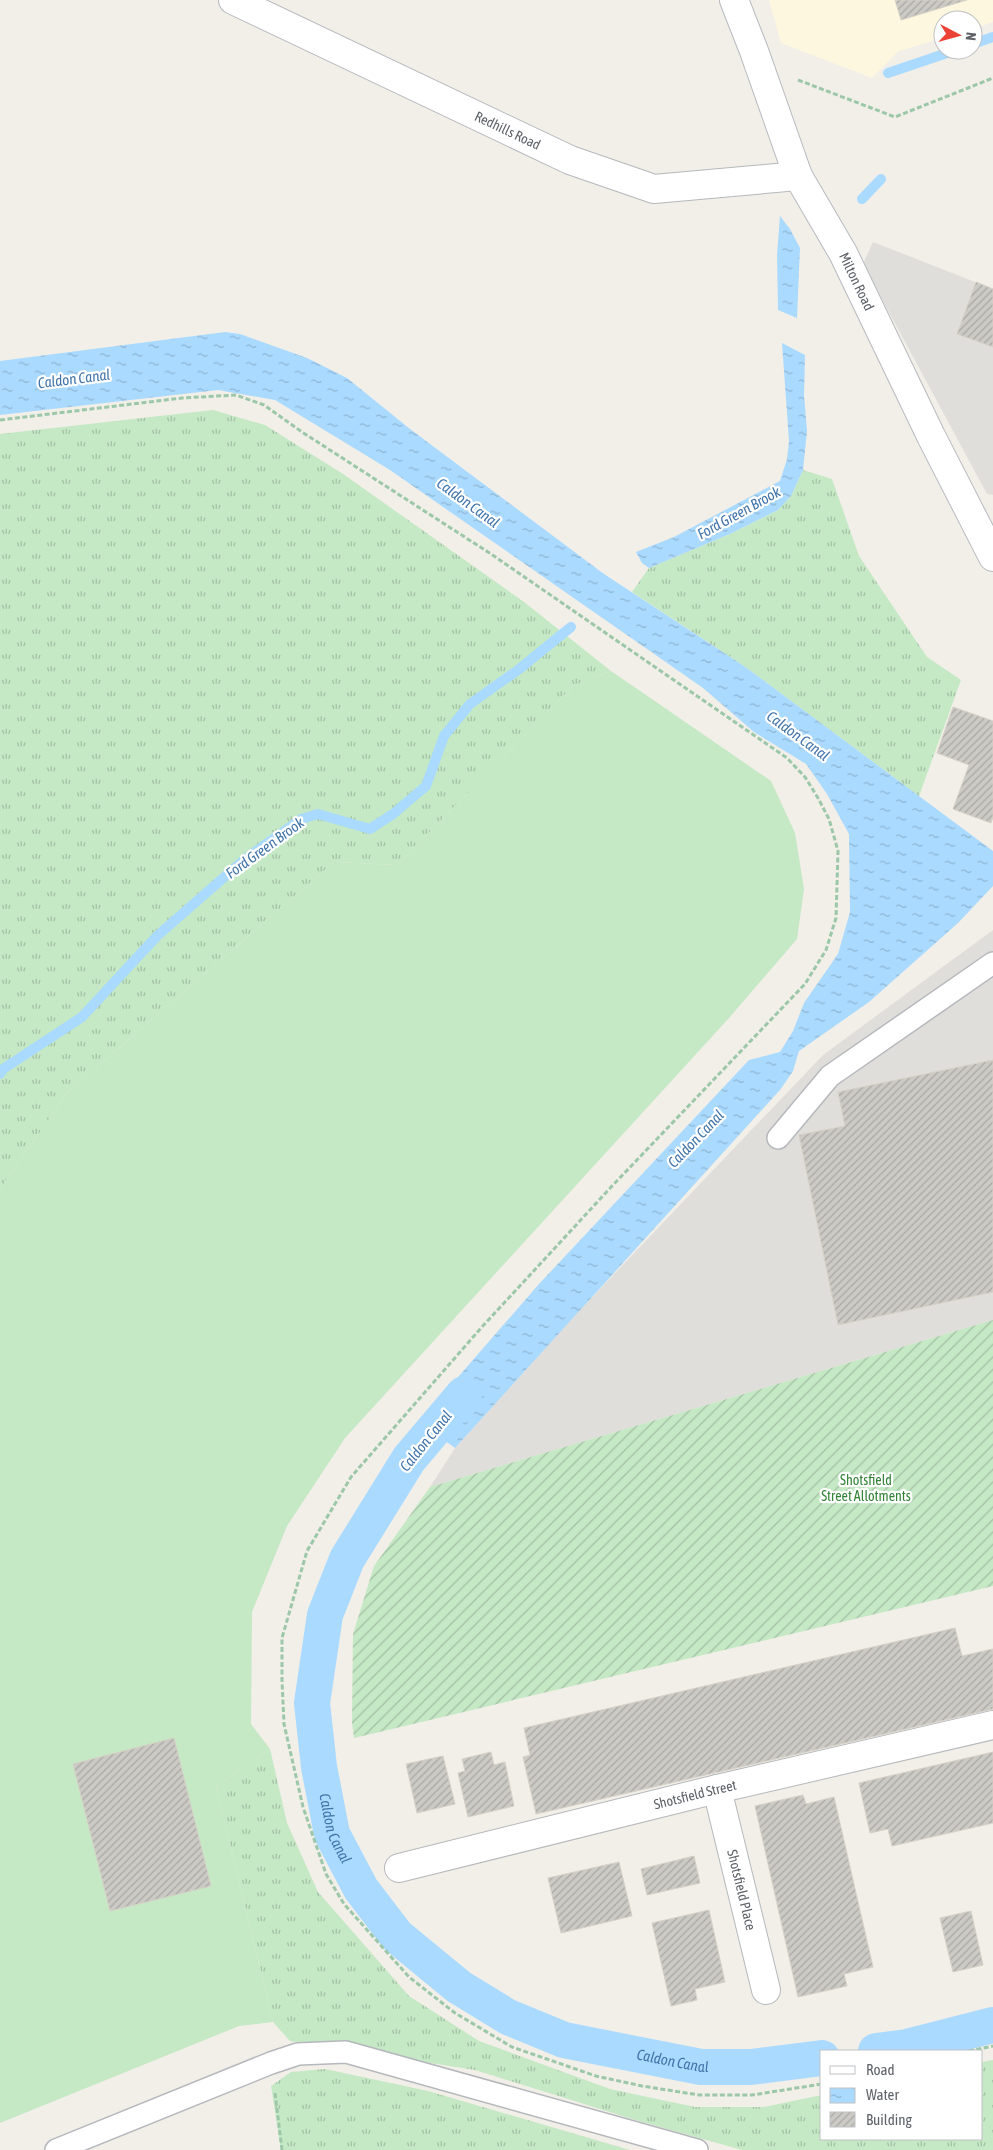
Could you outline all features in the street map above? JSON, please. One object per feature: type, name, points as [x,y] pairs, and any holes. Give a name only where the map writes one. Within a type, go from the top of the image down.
[{"type":"street","name":"Redhills Road","points":[[233,0],[570,160],[654,189],[798,176]]},
{"type":"street","name":"Milton Road","points":[[734,0],[798,176],[843,253],[931,436],[990,543]]},
{"type":"street","name":"Shotsfield Street","points":[[399,1868],[717,1789],[993,1725]]},
{"type":"street","name":"Shotsfield Place","points":[[717,1789],[766,1990]]},
{"type":"lane","points":[[778,1138],[830,1076],[993,963]]},
{"type":"lane","points":[[56,2150],[271,2063],[298,2054],[346,2052],[697,2150]]},
{"type":"path","points":[[759,66],[895,117],[993,78]]},
{"type":"path","points":[[0,420],[182,398],[236,396],[264,405],[302,432],[491,554],[787,758],[805,777],[829,819],[838,851],[836,918],[826,950],[805,984],[606,1192],[481,1328],[351,1477],[307,1551],[282,1638],[284,1724],[303,1807],[326,1874],[344,1904],[409,1977],[454,2013],[512,2047],[596,2076],[699,2095],[752,2095],[820,2084]]},
{"type":"path","points":[[974,2050],[993,2046]]},
{"type":"path","points":[[271,2063],[282,2150]]},
{"type":"shaded area","points":[[769,0],[993,0],[993,22],[983,26],[983,10],[933,10],[933,41],[899,51],[872,78],[781,43]]},
{"type":"shaded area","points":[[873,242],[993,289],[993,495],[987,494],[863,264]]},
{"type":"shaded area","points":[[993,930],[993,1320],[430,1487],[455,1448],[575,1315],[823,1055]]},
{"type":"green space","points":[[213,410],[265,425],[343,474],[524,602],[611,671],[573,686],[397,865],[334,862],[68,1092],[0,1189],[0,434]]},
{"type":"green space","points":[[803,470],[832,479],[859,556],[927,657],[961,680],[919,796],[744,666],[632,592],[649,568],[730,534],[778,510],[791,496]]},
{"type":"green space","points":[[611,671],[771,781],[795,833],[804,889],[797,939],[729,1018],[345,1438],[287,1526],[252,1612],[251,1724],[270,1749],[216,1786],[273,2022],[239,2026],[0,2123],[0,1189],[68,1092],[334,862],[397,865],[573,686]]},
{"type":"green space","name":"Shotsfield Street Allotments","points":[[993,1320],[993,1586],[354,1738],[352,1722],[353,1634],[374,1566],[430,1487]]},
{"type":"green space","points":[[270,1749],[287,1823],[318,1892],[409,1996],[479,2041],[610,2089],[695,2107],[764,2107],[820,2095],[820,2140],[983,2140],[983,2062],[993,2060],[993,2150],[742,2150],[632,2119],[475,2070],[290,2041],[273,2022],[216,1786]]},
{"type":"green space","points":[[325,2069],[428,2091],[630,2150],[281,2150],[271,2086],[291,2072]]},
{"type":"water","points":[[780,216],[790,229],[800,248],[797,318],[778,310],[777,255]]},
{"type":"water","points":[[225,332],[240,334],[307,358],[347,378],[410,429],[604,574],[744,666],[993,851],[993,886],[958,923],[869,1002],[799,1051],[793,1071],[780,1090],[455,1448],[419,1422],[539,1284],[749,1060],[780,1052],[793,1031],[804,1003],[838,954],[850,912],[849,834],[827,794],[806,764],[754,732],[703,688],[390,470],[275,400],[218,390],[0,415],[0,361]]},
{"type":"water","points":[[782,343],[805,355],[804,395],[807,431],[803,470],[791,496],[778,510],[730,534],[649,568],[642,563],[636,552],[674,537],[780,481],[787,459],[789,441]]},
{"type":"building","points":[[895,0],[967,0],[933,10],[901,20]]},
{"type":"building","points":[[976,282],[993,289],[993,347],[957,334]]},
{"type":"building","points":[[953,707],[993,721],[993,817],[991,823],[953,809],[969,765],[937,753]]},
{"type":"building","points":[[993,1060],[993,1292],[838,1325],[799,1135],[845,1126],[838,1092]]},
{"type":"building","points":[[955,1628],[962,1656],[993,1649],[993,1709],[536,1814],[523,1757],[530,1755],[524,1728]]},
{"type":"building","points":[[174,1738],[211,1886],[110,1911],[73,1764]]},
{"type":"building","points":[[491,1752],[494,1765],[505,1762],[514,1806],[468,1817],[458,1773],[465,1771],[462,1759]]},
{"type":"building","points":[[993,1752],[993,1823],[892,1846],[888,1829],[870,1833],[859,1783]]},
{"type":"building","points":[[443,1756],[455,1804],[417,1813],[406,1764]]},
{"type":"building","points":[[803,1795],[806,1804],[834,1797],[873,1967],[844,1974],[847,1986],[798,1997],[755,1806]]},
{"type":"building","points":[[694,1856],[700,1883],[647,1895],[641,1869]]},
{"type":"building","points":[[619,1862],[632,1916],[561,1933],[548,1878]]},
{"type":"building","points":[[709,1910],[725,1982],[695,1989],[697,2000],[671,2006],[652,1923]]},
{"type":"building","points":[[971,1911],[983,1965],[953,1972],[940,1918]]},
{"type":"waterway","name":"Ford Green Brook","points":[[983,40],[993,37]]},
{"type":"waterway","name":"Ford Green Brook","points":[[888,73],[933,58]]},
{"type":"waterway","name":"Ford Green Brook","points":[[862,199],[881,179]]},
{"type":"waterway","name":"Ford Green Brook","points":[[0,1074],[3,1069],[82,1017],[157,936],[245,859],[301,819],[318,814],[370,829],[393,814],[426,786],[444,736],[470,704],[518,670],[571,627]]},
{"type":"waterway","name":"Caldon Canal","points":[[464,1394],[409,1459],[347,1559],[325,1615],[312,1703],[319,1767],[332,1834],[361,1889],[397,1936],[459,1987],[508,2017],[564,2040],[701,2067],[751,2067],[820,2058]]},
{"type":"waterway","name":"Caldon Canal","points":[[884,2050],[907,2047],[993,2025]]}]
